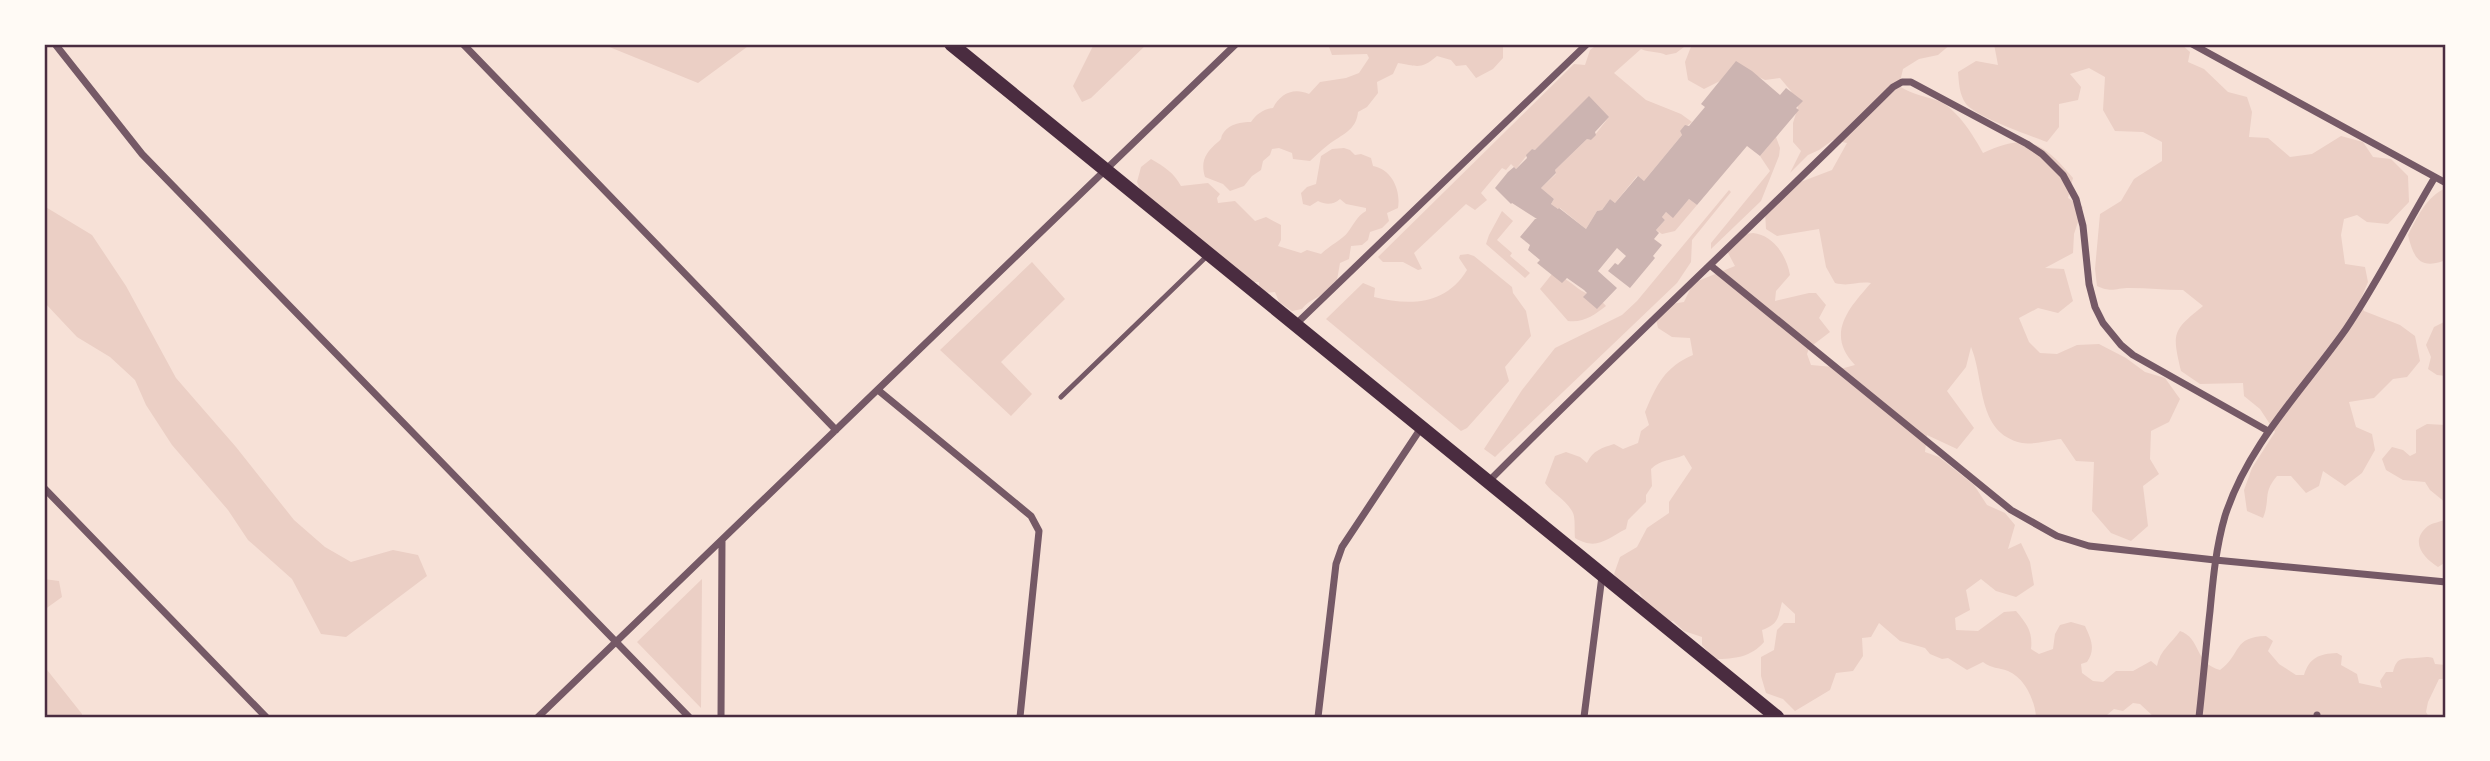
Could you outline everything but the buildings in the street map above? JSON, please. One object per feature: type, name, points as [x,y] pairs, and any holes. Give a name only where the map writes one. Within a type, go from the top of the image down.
[{"type":"main road","points":[[951,44],[1777,717]]},
{"type":"street","points":[[55,44],[142,154],[689,717]]},
{"type":"street","points":[[463,44],[836,430]]},
{"type":"street","points":[[538,717],[1236,44]]},
{"type":"street","points":[[1295,326],[1587,44]]},
{"type":"street","points":[[2192,44],[2446,184]]},
{"type":"street","points":[[1488,482],[1893,87],[1902,82],[1911,82],[2042,153],[2063,175],[2076,199],[2083,226],[2089,284],[2095,307],[2111,334],[2133,355],[2268,431]]},
{"type":"street","points":[[2199,717],[2215,560],[2225,516],[2249,462],[2268,431],[2347,327],[2435,177]]},
{"type":"street","points":[[1710,264],[2025,520],[2057,536],[2089,546],[2446,582]]},
{"type":"street","points":[[878,390],[1031,516],[1037,524],[1039,531],[1020,717]]},
{"type":"street","points":[[1318,717],[1336,564],[1342,547],[1421,428]]},
{"type":"street","points":[[44,488],[266,717]]},
{"type":"street","points":[[721,717],[722,540]]},
{"type":"street","points":[[1584,717],[1602,574]]},
{"type":"lane","points":[[1061,397],[1208,255]]},
{"type":"shaded area","points":[[602,44],[751,44],[698,83]]},
{"type":"shaded area","points":[[1094,44],[1147,44],[1091,98],[1082,102],[1073,86]]},
{"type":"shaded area","points":[[1328,44],[1503,44],[1503,58],[1493,69],[1476,78],[1466,65],[1456,66],[1451,60],[1437,56],[1423,65],[1398,63],[1393,74],[1377,82],[1378,93],[1367,107],[1358,112],[1351,128],[1310,161],[1293,159],[1292,153],[1279,148],[1272,149],[1263,161],[1261,170],[1244,186],[1230,191],[1223,184],[1205,177],[1205,157],[1229,127],[1251,122],[1260,113],[1273,108],[1279,99],[1288,93],[1298,91],[1309,94],[1320,82],[1359,73],[1369,58],[1367,54],[1332,55]]},
{"type":"shaded area","points":[[1598,44],[1688,44],[1676,53],[1666,55],[1641,49],[1614,73],[1646,100],[1681,114],[1692,122],[1680,131],[1682,135],[1644,181],[1637,176],[1615,203],[1610,199],[1602,210],[1597,211],[1586,229],[1551,204],[1554,199],[1541,188],[1556,174],[1555,170],[1587,139],[1591,140],[1609,117],[1532,149],[1516,169],[1511,164],[1506,170],[1502,168],[1481,193],[1487,200],[1475,210],[1466,204],[1414,253],[1422,269],[1418,270],[1403,262],[1383,262],[1378,257],[1574,64],[1585,65],[1590,50]]},
{"type":"shaded area","points":[[1692,44],[1951,44],[1938,55],[1919,59],[1903,69],[1899,86],[1947,106],[1965,124],[1983,153],[2011,143],[2023,142],[2043,149],[2073,178],[2068,198],[2083,207],[2074,234],[2073,253],[2045,268],[2064,269],[2073,301],[2058,313],[2038,308],[2019,318],[2029,342],[2040,353],[2057,354],[2077,345],[2099,344],[2145,372],[2165,378],[2180,399],[2169,422],[2151,431],[2150,459],[2159,474],[2143,486],[2148,526],[2131,541],[2111,533],[2092,511],[2094,462],[2076,461],[2061,439],[2022,443],[2007,437],[1997,428],[1984,404],[1971,347],[1966,367],[1947,391],[1974,428],[1957,449],[1927,435],[1925,452],[1939,457],[1974,485],[1987,505],[2005,513],[2015,525],[2008,549],[2021,543],[2030,562],[2034,585],[2016,597],[1996,591],[1981,579],[1966,590],[1970,610],[1955,618],[1956,630],[1978,631],[2004,612],[2016,611],[2028,628],[2031,649],[2039,654],[2053,649],[2055,634],[2060,625],[2071,622],[2085,626],[2092,648],[2087,662],[2081,664],[2082,673],[2093,681],[2103,682],[2116,671],[2133,671],[2151,661],[2157,666],[2163,651],[2180,631],[2187,634],[2206,662],[2220,670],[2242,643],[2248,639],[2266,636],[2273,641],[2268,651],[2279,664],[2296,675],[2304,675],[2309,664],[2316,658],[2337,653],[2342,656],[2341,665],[2357,674],[2359,683],[2382,688],[2380,681],[2386,672],[2393,672],[2399,661],[2431,657],[2435,664],[2446,665],[2446,679],[2439,679],[2428,702],[2426,712],[2429,717],[2154,717],[2140,704],[2133,703],[2123,711],[2114,709],[2108,717],[2036,717],[2028,691],[2014,674],[1983,662],[1967,670],[1948,658],[1942,659],[1930,654],[1925,648],[1900,641],[1879,623],[1871,637],[1862,638],[1863,656],[1853,671],[1836,673],[1830,690],[1795,711],[1783,699],[1766,693],[1761,676],[1761,657],[1774,650],[1777,630],[1784,623],[1795,623],[1795,614],[1782,602],[1775,622],[1762,630],[1764,642],[1759,647],[1742,656],[1715,659],[1702,645],[1702,637],[1684,631],[1673,621],[1667,622],[1647,605],[1639,592],[1625,589],[1614,574],[1620,557],[1637,547],[1647,528],[1669,513],[1669,502],[1692,468],[1684,455],[1662,462],[1651,469],[1652,486],[1646,495],[1646,502],[1628,520],[1626,529],[1596,544],[1575,538],[1572,511],[1545,483],[1555,456],[1566,452],[1587,463],[1595,452],[1606,447],[1614,444],[1623,449],[1638,443],[1641,431],[1649,425],[1645,412],[1663,377],[1675,365],[1693,355],[1690,338],[1672,337],[1658,328],[1655,315],[1665,305],[1684,302],[1693,283],[1735,266],[1727,251],[1736,237],[1751,233],[1760,235],[1778,248],[1790,275],[1776,291],[1775,301],[1816,293],[1826,305],[1819,318],[1830,332],[1809,348],[1807,354],[1811,365],[1844,368],[1855,365],[1846,354],[1842,343],[1844,322],[1848,312],[1871,283],[1835,283],[1826,267],[1819,229],[1777,236],[1766,229],[1765,212],[1790,186],[1832,170],[1847,143],[1833,140],[1808,155],[1790,173],[1801,151],[1793,142],[1793,123],[1798,107],[1791,91],[1780,78],[1765,80],[1734,65],[1724,79],[1704,89],[1688,80],[1685,62]]},
{"type":"shaded area","points":[[1994,44],[2181,44],[2190,52],[2188,62],[2204,69],[2228,92],[2247,97],[2252,112],[2249,137],[2268,138],[2290,157],[2312,154],[2341,136],[2363,142],[2373,157],[2391,159],[2408,176],[2409,202],[2388,224],[2367,222],[2357,215],[2344,219],[2341,235],[2345,264],[2365,267],[2368,282],[2360,301],[2364,311],[2400,325],[2415,336],[2420,361],[2407,377],[2393,379],[2374,398],[2349,402],[2356,427],[2372,434],[2375,450],[2362,473],[2345,486],[2323,471],[2319,486],[2306,493],[2291,476],[2277,476],[2268,492],[2263,518],[2247,511],[2244,490],[2252,468],[2275,432],[2260,409],[2244,396],[2243,383],[2200,384],[2181,371],[2176,348],[2177,334],[2185,321],[2203,306],[2183,290],[2110,290],[2097,286],[2095,269],[2100,214],[2121,201],[2134,179],[2162,161],[2162,142],[2143,132],[2115,131],[2103,110],[2105,77],[2089,68],[2070,74],[2081,87],[2078,100],[2059,104],[2059,127],[2047,142],[1981,115],[1966,104],[1958,72],[1976,61],[1998,65]]},
{"type":"shaded area","points":[[1776,137],[1780,148],[1779,156],[1761,201],[1711,249],[1711,243],[1770,171],[1760,156]]},
{"type":"shaded area","points":[[1344,148],[1355,155],[1371,158],[1373,166],[1390,176],[1398,195],[1398,208],[1387,213],[1389,221],[1382,228],[1370,232],[1368,240],[1362,245],[1351,246],[1349,259],[1340,263],[1337,280],[1322,295],[1302,309],[1292,311],[1279,302],[1275,292],[1265,293],[1259,288],[1259,282],[1251,282],[1142,194],[1137,182],[1141,167],[1151,159],[1169,171],[1181,186],[1208,183],[1220,194],[1218,203],[1235,201],[1255,221],[1266,217],[1281,225],[1281,240],[1278,246],[1301,253],[1307,250],[1321,254],[1346,235],[1366,211],[1366,208],[1346,204],[1340,199],[1329,204],[1318,201],[1310,206],[1303,204],[1301,193],[1316,184],[1321,156],[1332,149]]},
{"type":"shaded area","points":[[2446,188],[2446,265],[2443,261],[2428,264],[2415,255],[2408,235],[2428,202]]},
{"type":"shaded area","points":[[1729,190],[1731,192],[1692,240],[1691,262],[1677,283],[1495,457],[1484,449],[1522,390],[1555,348],[1622,315],[1637,301]]},
{"type":"shaded area","points":[[1689,199],[1697,205],[1675,231],[1662,234],[1656,230],[1665,220],[1662,217],[1666,212],[1673,217]]},
{"type":"shaded area","points":[[44,206],[92,235],[126,286],[176,378],[294,520],[325,547],[351,562],[393,550],[418,555],[427,576],[346,637],[321,634],[292,579],[248,540],[228,510],[172,445],[146,405],[135,380],[110,357],[77,337],[44,302]]},
{"type":"shaded area","points":[[1502,211],[1513,221],[1497,240],[1512,253],[1510,256],[1530,273],[1525,278],[1486,244]]},
{"type":"shaded area","points":[[1468,254],[1512,287],[1513,293],[1526,311],[1531,336],[1505,367],[1509,381],[1467,428],[1461,431],[1326,319],[1363,283],[1375,288],[1374,297],[1387,300],[1414,302],[1438,296],[1458,282],[1467,270],[1459,258],[1460,255]]},
{"type":"shaded area","points":[[1032,262],[1065,299],[1001,362],[1032,394],[1011,416],[940,350]]},
{"type":"shaded area","points":[[1552,274],[1565,279],[1606,306],[1584,320],[1568,321],[1540,289]]},
{"type":"shaded area","points":[[2446,321],[2446,376],[2437,375],[2428,369],[2431,357],[2426,345],[2434,327]]},
{"type":"shaded area","points":[[2427,424],[2446,425],[2446,503],[2430,490],[2425,482],[2403,480],[2386,470],[2382,459],[2392,447],[2403,450],[2410,456],[2416,453],[2416,430]]},
{"type":"shaded area","points":[[2446,516],[2446,562],[2438,567],[2423,554],[2419,537],[2428,526],[2444,520]]},
{"type":"shaded area","points":[[44,579],[59,581],[62,597],[44,610]]},
{"type":"shaded area","points":[[702,579],[701,708],[637,642]]},
{"type":"shaded area","points":[[44,666],[82,714],[82,717],[44,717]]}]
